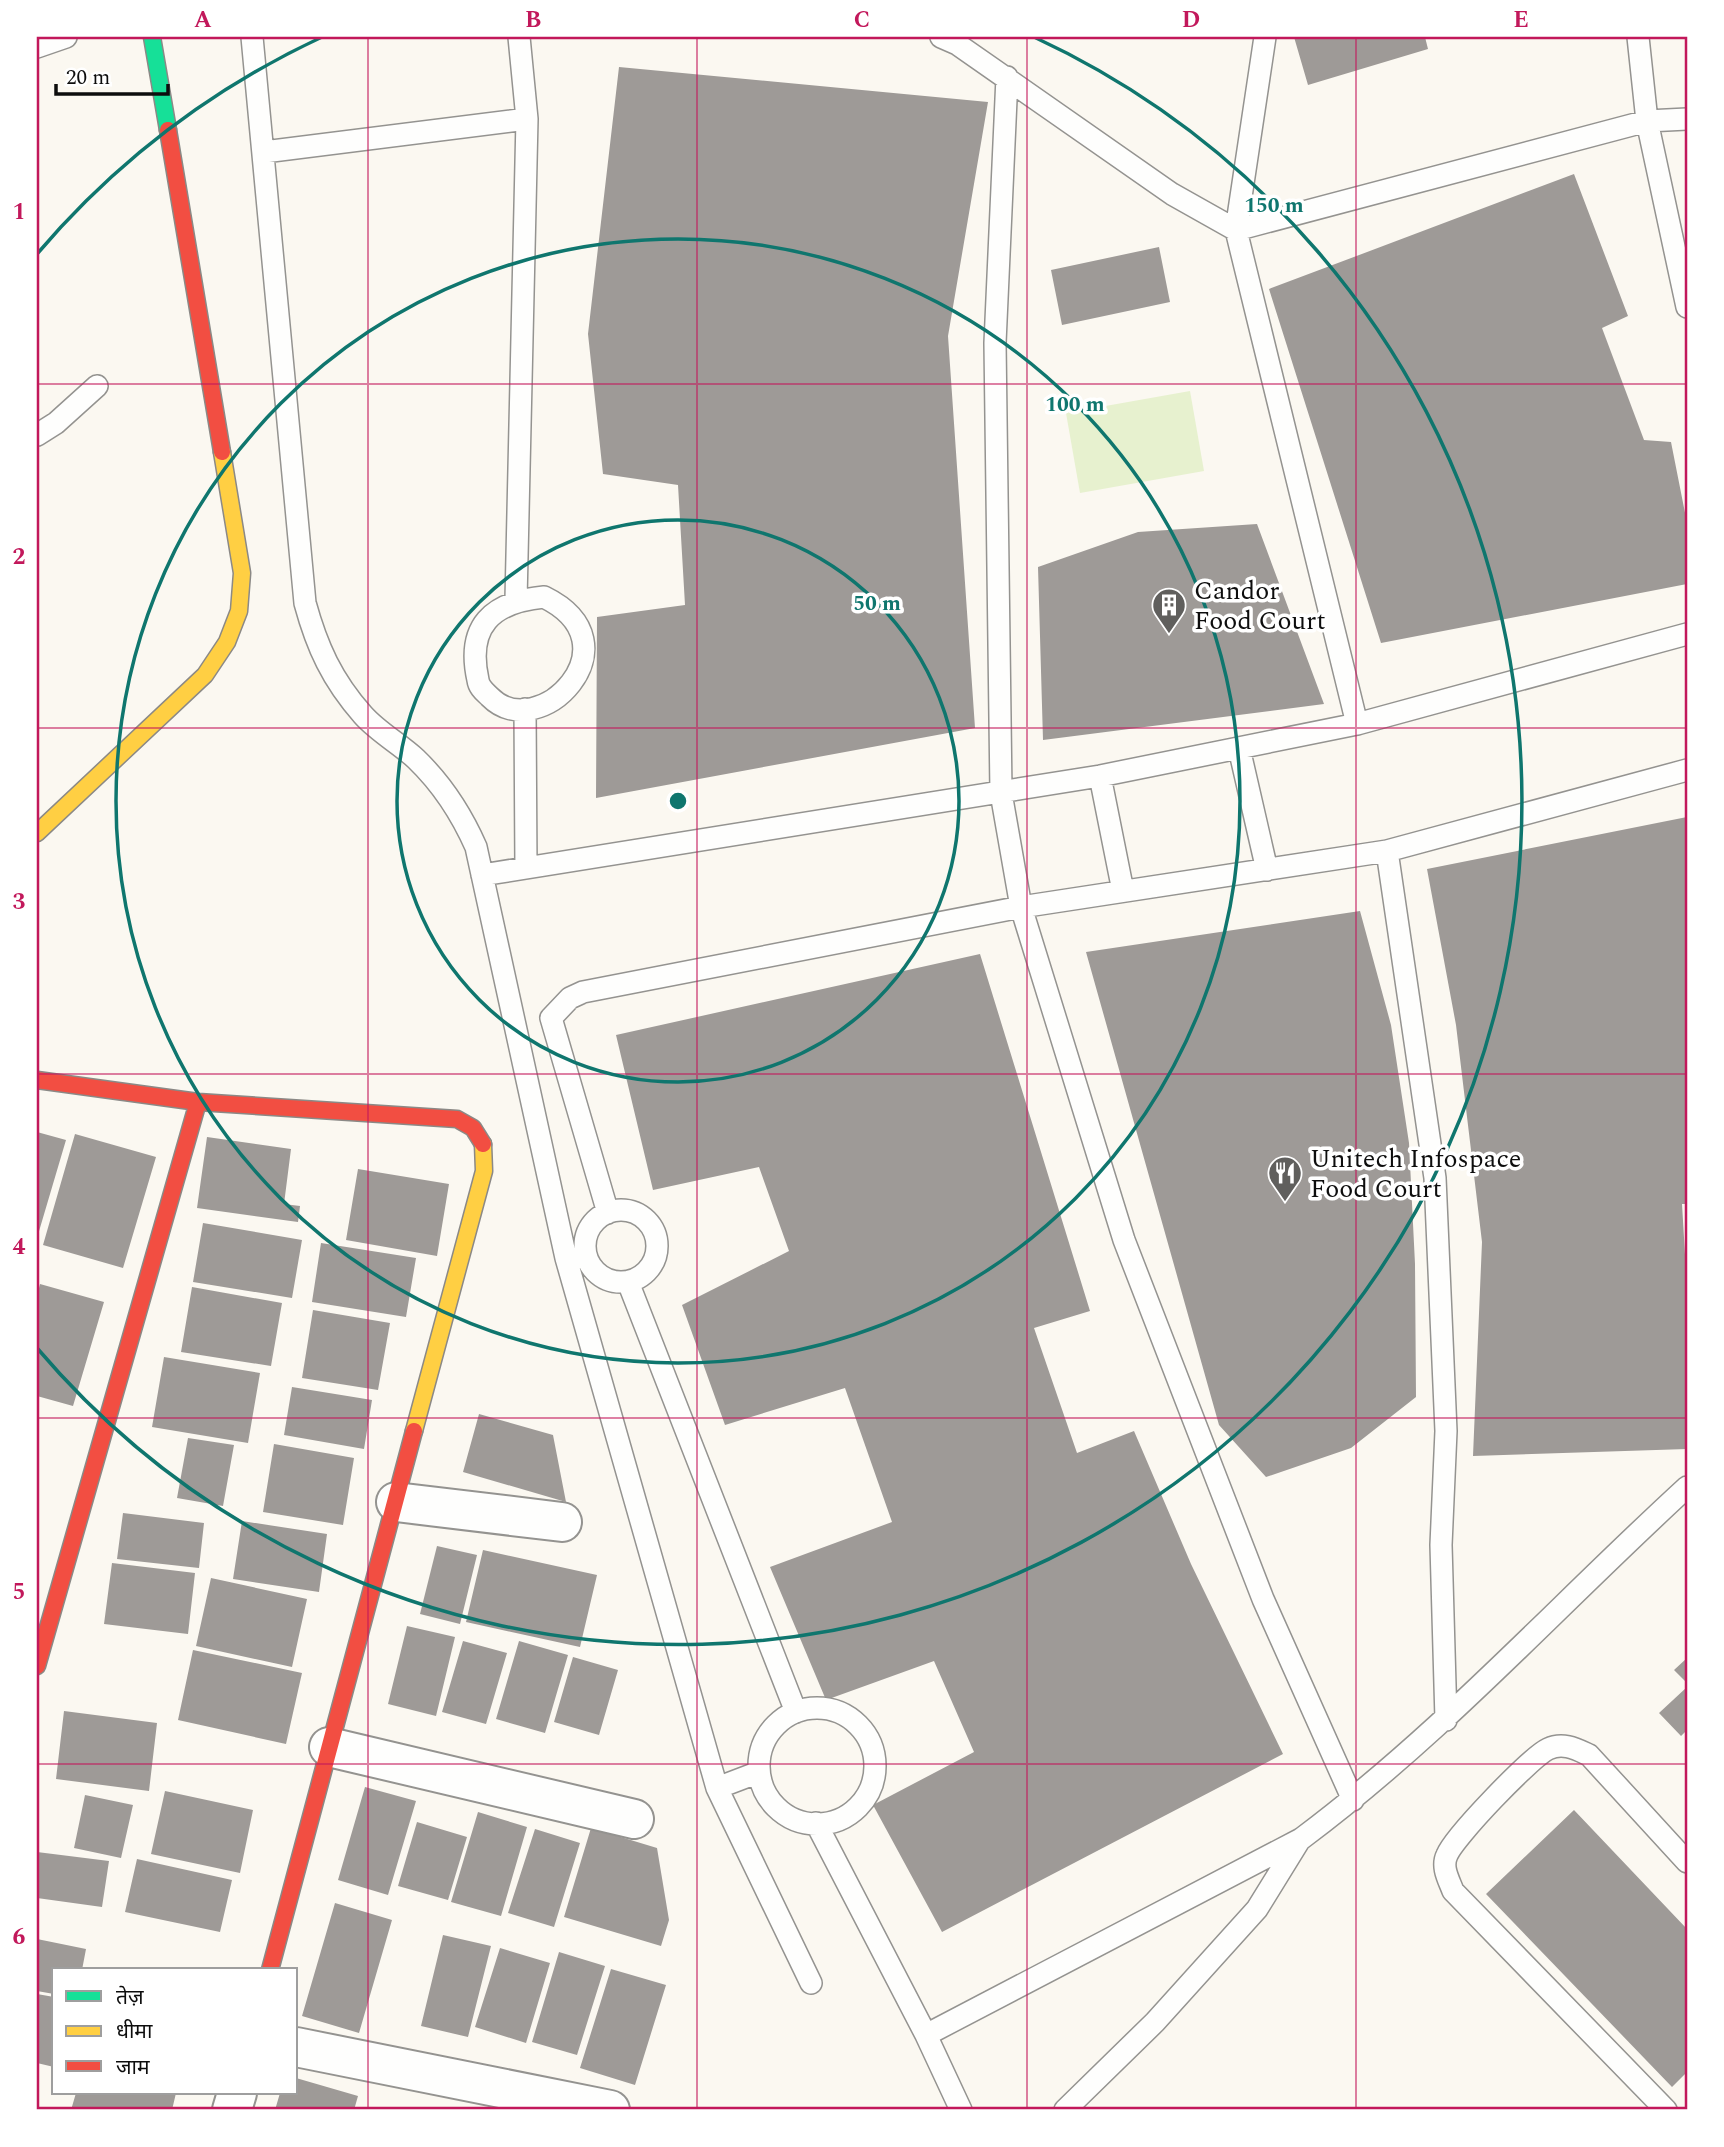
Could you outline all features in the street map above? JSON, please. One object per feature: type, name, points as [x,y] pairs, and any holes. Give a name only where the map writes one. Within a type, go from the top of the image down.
[{"type":"street","points":[[37,833],[205,675],[227,642],[239,611],[242,573],[152,37]]},
{"type":"street","points":[[37,1080],[198,1102],[457,1119],[482,1135],[487,1149],[484,1171],[271,1968]]},
{"type":"street","points":[[37,1666],[198,1102]]},
{"type":"street","points":[[396,1502],[562,1522]]},
{"type":"street","points":[[330,1746],[634,1819]]},
{"type":"street","points":[[298,2047],[610,2110]]},
{"type":"lane","points":[[37,47],[66,37]]},
{"type":"lane","points":[[252,37],[305,603],[317,648],[341,688],[365,718],[416,759],[451,797],[476,847],[576,1255],[718,1788],[811,1983]]},
{"type":"lane","points":[[516,600],[527,119],[519,37]]},
{"type":"lane","points":[[941,37],[957,44],[1172,194],[1236,230],[1647,121],[1687,119]]},
{"type":"lane","points":[[1265,37],[1236,230],[1357,724]]},
{"type":"lane","points":[[1638,37],[1647,121],[1687,307]]},
{"type":"lane","points":[[1007,78],[995,343],[1001,793],[1021,907],[1124,1240],[1263,1599],[1353,1800]]},
{"type":"lane","points":[[264,152],[527,119]]},
{"type":"lane","points":[[37,435],[56,423],[97,386]]},
{"type":"lane","points":[[544,597],[565,607],[578,623],[584,644],[581,670],[569,690],[547,703],[525,709],[498,706],[479,686],[473,659],[480,629],[496,610],[516,600],[544,597]]},
{"type":"lane","points":[[482,875],[1100,776],[1357,724],[1687,634]]},
{"type":"lane","points":[[525,709],[526,869]]},
{"type":"lane","points":[[1239,748],[1267,870]]},
{"type":"lane","points":[[608,1213],[551,1018],[570,998],[583,992],[1021,907],[1387,851],[1687,770]]},
{"type":"lane","points":[[1100,776],[1123,891]]},
{"type":"lane","points":[[1387,851],[1435,1178],[1446,1432],[1441,1545],[1446,1720]]},
{"type":"lane","points":[[629,1210],[642,1215],[652,1226],[657,1239],[657,1253],[652,1266],[641,1276],[628,1282],[614,1282],[601,1276],[576,1255],[591,1226],[601,1215],[608,1213],[629,1210]]},
{"type":"lane","points":[[628,1282],[796,1712]]},
{"type":"lane","points":[[926,2035],[1301,1839],[1353,1800],[1446,1720],[1687,1487]]},
{"type":"lane","points":[[814,1707],[833,1710],[851,1718],[865,1732],[873,1750],[876,1769],[871,1788],[860,1805],[845,1817],[826,1824],[789,1817],[774,1806],[764,1790],[759,1772],[760,1753],[768,1736],[780,1721],[796,1712],[814,1707]]},
{"type":"lane","points":[[1666,2110],[1453,1891],[1445,1870],[1446,1856],[1461,1835],[1532,1761],[1549,1749],[1570,1746],[1589,1755],[1687,1862]]},
{"type":"lane","points":[[718,1788],[759,1772]]},
{"type":"lane","points":[[816,1824],[926,2035],[961,2110]]},
{"type":"lane","points":[[1066,2110],[1156,2022],[1257,1909],[1301,1839]]},
{"type":"green space","points":[[1190,391],[1204,471],[1080,493],[1066,413]]},
{"type":"building","points":[[1294,37],[1425,37],[1428,49],[1308,85]]},
{"type":"building","points":[[619,67],[988,102],[948,336],[975,728],[596,798],[597,617],[685,605],[678,485],[603,474],[588,334]]},
{"type":"building","points":[[1574,174],[1628,316],[1602,328],[1644,440],[1671,442],[1687,523],[1687,584],[1381,643],[1269,289]]},
{"type":"building","points":[[1159,247],[1170,302],[1062,325],[1051,270]]},
{"type":"building","name":"Candor Food Court","points":[[1257,524],[1324,704],[1043,740],[1038,567],[1138,532]]},
{"type":"building","points":[[1687,817],[1687,1204],[1682,1204],[1687,1288],[1687,1449],[1473,1456],[1482,1242],[1456,1025],[1427,869]]},
{"type":"building","name":"Unitech Infospace Food Court","points":[[1360,911],[1391,1025],[1409,1143],[1415,1264],[1416,1397],[1351,1448],[1266,1477],[1219,1425],[1086,952]]},
{"type":"building","points":[[980,954],[1090,1311],[1034,1328],[1077,1453],[1134,1431],[1191,1564],[1283,1754],[942,1932],[873,1805],[974,1752],[934,1661],[826,1700],[770,1567],[892,1522],[845,1388],[725,1425],[682,1305],[789,1251],[759,1167],[653,1190],[616,1035]]},
{"type":"building","points":[[37,1132],[66,1140],[37,1238]]},
{"type":"building","points":[[75,1134],[156,1157],[123,1268],[43,1245]]},
{"type":"building","points":[[207,1137],[291,1149],[284,1204],[300,1206],[298,1222],[197,1208]]},
{"type":"building","points":[[358,1169],[449,1184],[437,1256],[346,1240]]},
{"type":"building","points":[[203,1223],[302,1240],[292,1298],[193,1282]]},
{"type":"building","points":[[321,1243],[416,1258],[406,1317],[312,1302]]},
{"type":"building","points":[[40,1284],[104,1302],[73,1406],[37,1396],[37,1296]]},
{"type":"building","points":[[192,1287],[282,1303],[271,1366],[181,1352]]},
{"type":"building","points":[[313,1310],[390,1323],[378,1390],[302,1378]]},
{"type":"building","points":[[164,1357],[260,1373],[248,1443],[152,1427]]},
{"type":"building","points":[[292,1387],[372,1400],[364,1449],[284,1435]]},
{"type":"building","points":[[479,1414],[553,1435],[566,1502],[463,1472]]},
{"type":"building","points":[[188,1438],[234,1445],[223,1506],[177,1498]]},
{"type":"building","points":[[274,1444],[354,1458],[343,1525],[263,1512]]},
{"type":"building","points":[[123,1513],[204,1523],[199,1568],[117,1559]]},
{"type":"building","points":[[242,1521],[327,1534],[319,1592],[233,1579]]},
{"type":"building","points":[[437,1546],[477,1555],[460,1624],[420,1614]]},
{"type":"building","points":[[483,1550],[597,1575],[580,1647],[466,1622]]},
{"type":"building","points":[[112,1563],[195,1573],[188,1634],[104,1624]]},
{"type":"building","points":[[211,1578],[307,1599],[292,1667],[196,1646]]},
{"type":"building","points":[[407,1626],[455,1637],[436,1716],[388,1704]]},
{"type":"building","points":[[463,1641],[507,1653],[486,1724],[442,1712]]},
{"type":"building","points":[[519,1641],[568,1655],[545,1733],[496,1719]]},
{"type":"building","points":[[193,1650],[302,1673],[286,1744],[178,1720]]},
{"type":"building","points":[[573,1657],[618,1670],[599,1735],[554,1722]]},
{"type":"building","points":[[1687,1658],[1687,1683],[1674,1670]]},
{"type":"building","points":[[1687,1687],[1687,1730],[1681,1736],[1659,1713]]},
{"type":"building","points":[[64,1711],[157,1723],[149,1791],[56,1779]]},
{"type":"building","points":[[365,1787],[416,1801],[388,1895],[338,1880]]},
{"type":"building","points":[[165,1791],[253,1810],[240,1873],[151,1854]]},
{"type":"building","points":[[85,1795],[133,1805],[121,1858],[74,1848]]},
{"type":"building","points":[[1574,1810],[1687,1929],[1687,2072],[1672,2087],[1486,1894]]},
{"type":"building","points":[[478,1812],[527,1827],[501,1916],[451,1902]]},
{"type":"building","points":[[417,1822],[467,1837],[448,1900],[398,1886]]},
{"type":"building","points":[[591,1828],[657,1848],[669,1920],[661,1946],[564,1917]]},
{"type":"building","points":[[535,1829],[580,1843],[554,1927],[508,1913]]},
{"type":"building","points":[[37,1852],[109,1861],[102,1907],[37,1898]]},
{"type":"building","points":[[137,1859],[232,1880],[220,1932],[125,1912]]},
{"type":"building","points":[[335,1903],[392,1920],[359,2033],[302,2016]]},
{"type":"building","points":[[443,1935],[491,1946],[468,2037],[421,2026]]},
{"type":"building","points":[[37,1939],[86,1949],[82,1968],[52,1968],[52,1994],[37,1991]]},
{"type":"building","points":[[500,1948],[550,1963],[526,2043],[475,2027]]},
{"type":"building","points":[[559,1952],[605,1966],[577,2055],[532,2042]]},
{"type":"building","points":[[611,1969],[666,1985],[635,2085],[580,2068]]},
{"type":"building","points":[[37,1994],[52,1997],[52,2067],[37,2063]]},
{"type":"building","points":[[298,2079],[358,2096],[354,2110],[275,2110],[280,2094],[298,2094]]},
{"type":"building","points":[[76,2094],[176,2094],[172,2110],[71,2110]]},
{"type":"traffic: fast","points":[[152,37],[168,130]]},
{"type":"traffic: slow","points":[[37,833],[205,675],[227,642],[239,611],[242,573],[222,452]]},
{"type":"traffic: slow","points":[[414,1431],[484,1171],[483,1144]]},
{"type":"traffic: jam","points":[[168,130],[222,452]]},
{"type":"traffic: jam","points":[[37,1080],[198,1102],[457,1119],[473,1128],[483,1144]]},
{"type":"traffic: jam","points":[[37,1666],[198,1102]]},
{"type":"traffic: jam","points":[[271,1968],[414,1431]]},
{"type":"place","name":"Candor Food Court","points":[[1169,635]]},
{"type":"place","name":"Unitech Infospace Food Court","points":[[1285,1203]]}]
